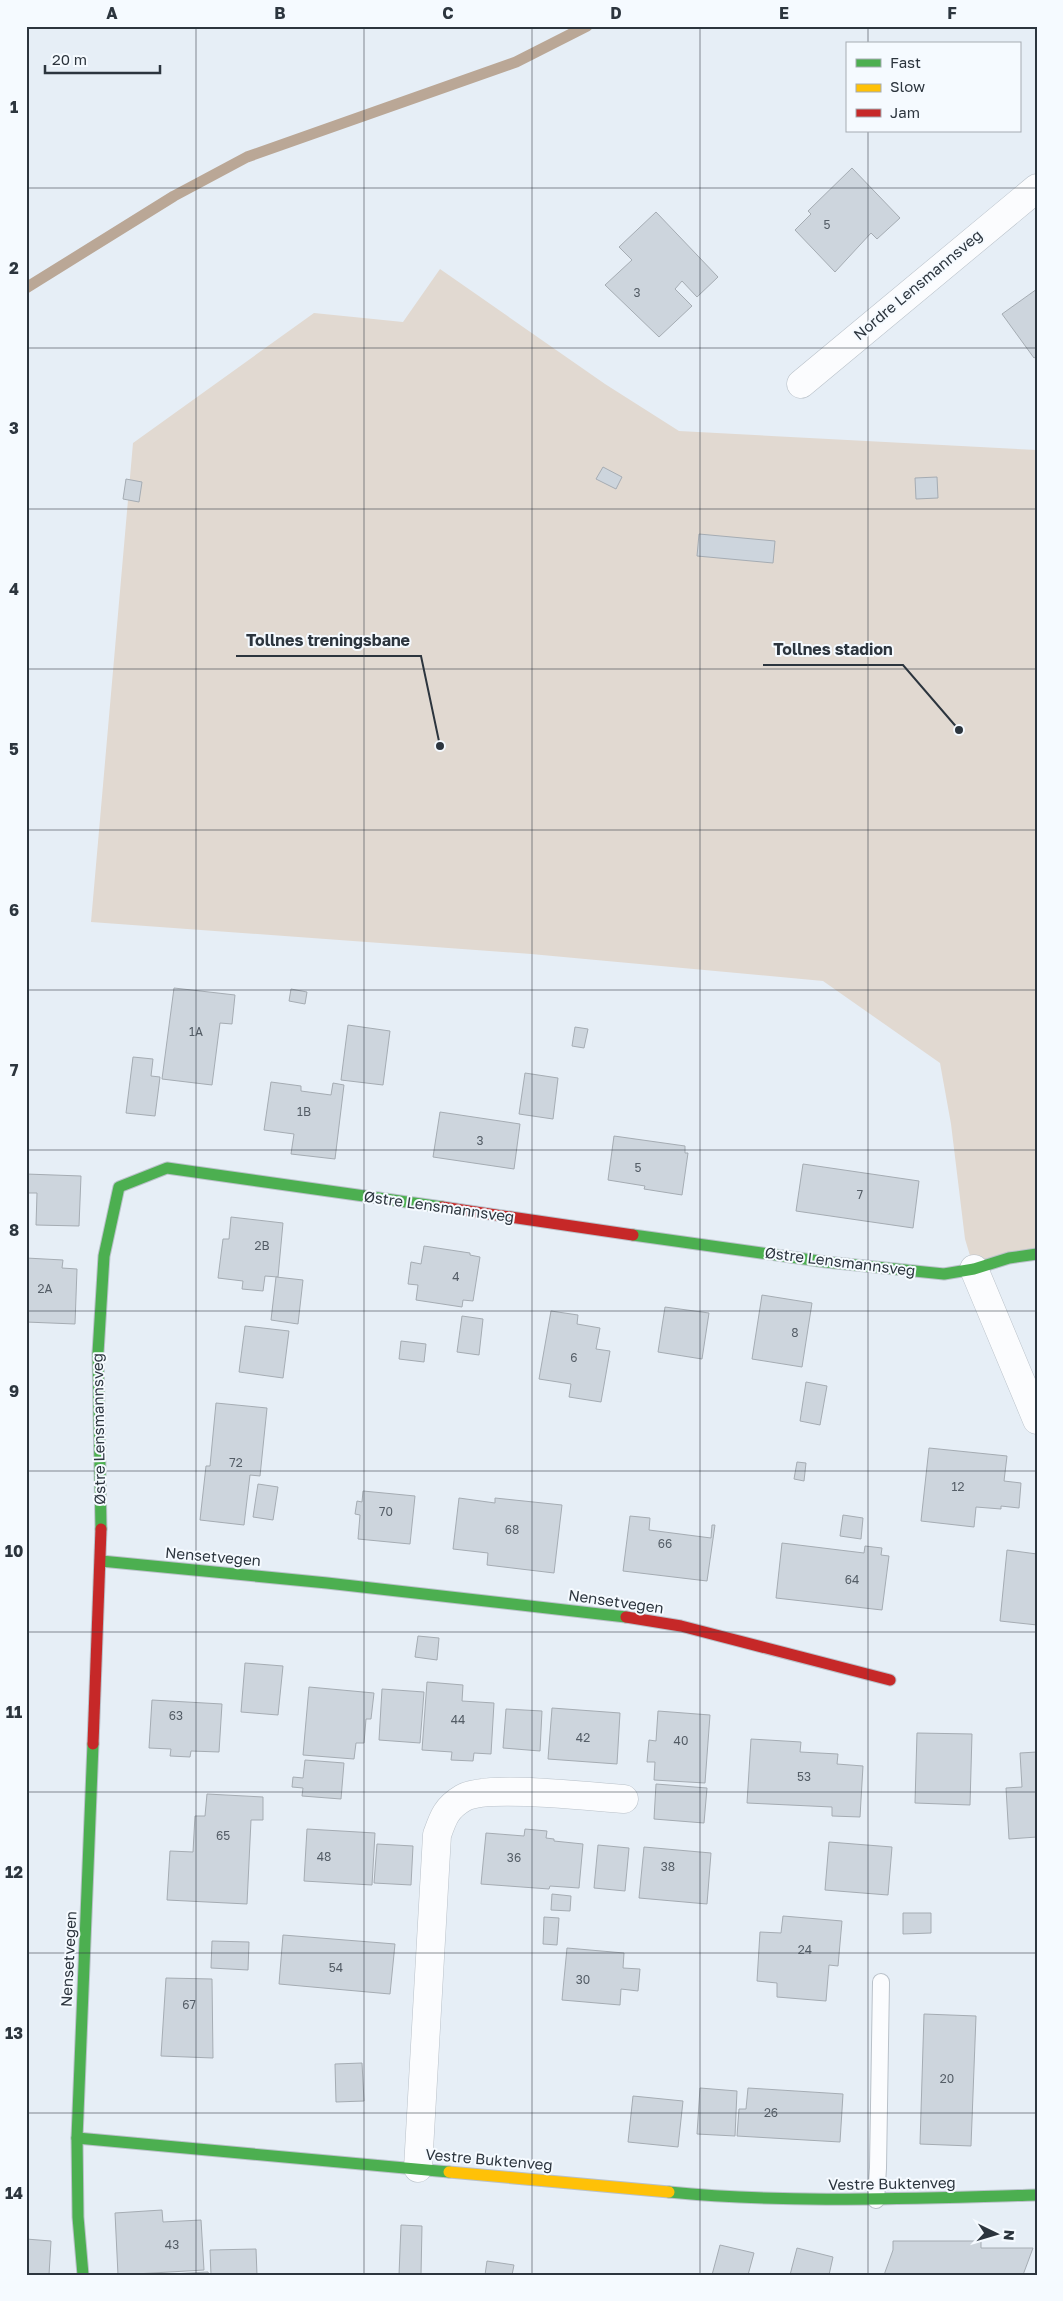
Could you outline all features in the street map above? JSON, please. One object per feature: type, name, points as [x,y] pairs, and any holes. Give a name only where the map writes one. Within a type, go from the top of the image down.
[{"type":"street","name":"Nordre Lensmannsveg","points":[[801,384],[1037,188]]},
{"type":"street","name":"Østre Lensmannsveg","points":[[102,1561],[98,1353],[104,1256],[120,1187],[167,1168],[826,1262],[944,1274],[974,1269]]},
{"type":"street","points":[[1037,1254],[1009,1258],[974,1269],[1037,1420]]},
{"type":"street","name":"Nensetvegen","points":[[77,2138],[102,1561],[327,1583],[622,1616],[681,1626],[890,1680]]},
{"type":"street","points":[[418,2168],[437,1835],[444,1813],[464,1798],[492,1791],[624,1799]]},
{"type":"street","points":[[77,2138],[78,2217],[84,2275]]},
{"type":"street","name":"Vestre Buktenveg","points":[[77,2138],[708,2196],[876,2200],[1037,2195]]},
{"type":"lane","points":[[876,2200],[881,1982]]},
{"type":"shaded area","points":[[440,269],[605,384],[679,431],[1037,450],[1037,1254],[974,1269],[965,1239],[951,1124],[940,1063],[823,981],[531,954],[91,922],[133,443],[314,313],[403,322]]},
{"type":"building","points":[[852,168],[900,218],[877,239],[871,233],[835,272],[795,230],[811,214],[808,211]]},
{"type":"building","points":[[656,212],[718,277],[697,297],[682,281],[675,289],[692,306],[659,337],[605,285],[632,260],[619,247]]},
{"type":"building","points":[[1037,289],[1037,356],[1034,358],[1002,314]]},
{"type":"building","points":[[603,467],[622,477],[616,489],[596,479]]},
{"type":"building","points":[[937,477],[938,498],[916,499],[915,478]]},
{"type":"building","points":[[126,479],[142,482],[139,502],[123,499]]},
{"type":"building","points":[[699,534],[775,541],[773,563],[697,556]]},
{"type":"building","points":[[174,988],[235,995],[232,1024],[220,1023],[212,1085],[162,1079]]},
{"type":"building","points":[[291,989],[307,992],[305,1004],[289,1001]]},
{"type":"building","points":[[348,1025],[390,1031],[383,1085],[341,1080]]},
{"type":"building","points":[[575,1027],[588,1029],[584,1048],[572,1046]]},
{"type":"building","points":[[133,1057],[153,1059],[151,1076],[160,1077],[155,1116],[126,1113]]},
{"type":"building","points":[[525,1073],[558,1078],[553,1119],[519,1114]]},
{"type":"building","points":[[271,1082],[301,1086],[301,1091],[331,1095],[333,1083],[344,1085],[335,1159],[291,1154],[294,1134],[264,1130]]},
{"type":"building","points":[[440,1112],[520,1124],[514,1169],[433,1157]]},
{"type":"building","points":[[614,1136],[685,1146],[685,1153],[688,1153],[682,1195],[644,1189],[645,1186],[608,1180]]},
{"type":"building","points":[[803,1164],[919,1181],[913,1228],[796,1211]]},
{"type":"building","points":[[26,1174],[81,1176],[79,1226],[36,1225],[37,1193],[26,1193]]},
{"type":"building","points":[[231,1217],[283,1223],[278,1277],[265,1276],[263,1291],[242,1289],[243,1281],[218,1278],[223,1239],[229,1239]]},
{"type":"building","points":[[424,1246],[470,1253],[470,1255],[480,1257],[473,1301],[463,1300],[462,1307],[416,1300],[418,1285],[408,1284],[411,1262],[421,1264]]},
{"type":"building","points":[[26,1258],[63,1260],[62,1268],[77,1269],[75,1324],[26,1322]]},
{"type":"building","points":[[276,1277],[303,1280],[298,1324],[271,1320]]},
{"type":"building","points":[[762,1295],[812,1303],[802,1367],[752,1359]]},
{"type":"building","points":[[665,1307],[709,1313],[702,1359],[658,1352]]},
{"type":"building","points":[[551,1311],[578,1315],[577,1324],[600,1328],[596,1349],[610,1351],[601,1402],[569,1397],[571,1384],[539,1379]]},
{"type":"building","points":[[462,1316],[483,1319],[479,1355],[457,1352]]},
{"type":"building","points":[[245,1326],[289,1331],[283,1378],[239,1372]]},
{"type":"building","points":[[401,1341],[426,1344],[424,1362],[399,1359]]},
{"type":"building","points":[[806,1382],[827,1386],[820,1425],[800,1421]]},
{"type":"building","points":[[216,1403],[267,1408],[260,1476],[250,1475],[244,1525],[200,1520],[206,1466],[210,1466]]},
{"type":"building","points":[[929,1448],[1007,1456],[1004,1481],[1021,1483],[1019,1508],[1001,1506],[1001,1509],[976,1507],[974,1527],[921,1521]]},
{"type":"building","points":[[797,1462],[806,1463],[804,1481],[794,1479]]},
{"type":"building","points":[[258,1484],[278,1487],[273,1520],[253,1517]]},
{"type":"building","points":[[363,1491],[415,1496],[410,1544],[358,1539],[360,1515],[355,1514],[357,1501],[362,1502]]},
{"type":"building","points":[[459,1498],[495,1503],[495,1498],[562,1505],[554,1573],[487,1565],[488,1553],[453,1549]]},
{"type":"building","points":[[843,1515],[863,1518],[861,1539],[840,1536]]},
{"type":"building","points":[[630,1516],[650,1518],[649,1530],[711,1538],[712,1525],[715,1525],[707,1581],[623,1571]]},
{"type":"building","points":[[782,1543],[864,1553],[865,1546],[882,1548],[881,1555],[889,1556],[882,1610],[776,1598]]},
{"type":"building","points":[[1007,1550],[1037,1554],[1037,1625],[1000,1621]]},
{"type":"building","points":[[418,1636],[439,1638],[437,1660],[415,1657]]},
{"type":"building","points":[[245,1663],[283,1666],[278,1715],[241,1712]]},
{"type":"building","points":[[427,1682],[463,1685],[462,1701],[494,1703],[491,1754],[474,1753],[473,1761],[451,1760],[452,1752],[422,1750]]},
{"type":"building","points":[[309,1687],[374,1693],[371,1719],[366,1719],[364,1743],[356,1743],[354,1759],[303,1755]]},
{"type":"building","points":[[382,1689],[424,1692],[420,1743],[379,1740]]},
{"type":"building","points":[[152,1700],[222,1704],[219,1752],[191,1751],[190,1757],[170,1756],[171,1749],[149,1748]]},
{"type":"building","points":[[552,1708],[620,1713],[617,1764],[548,1759]]},
{"type":"building","points":[[506,1709],[542,1711],[540,1751],[503,1748]]},
{"type":"building","points":[[658,1711],[710,1715],[705,1783],[654,1780],[655,1762],[647,1762],[649,1740],[656,1741]]},
{"type":"building","points":[[917,1733],[972,1734],[970,1805],[915,1803]]},
{"type":"building","points":[[751,1739],[801,1742],[800,1752],[838,1754],[837,1764],[863,1766],[860,1817],[832,1816],[832,1807],[747,1803]]},
{"type":"building","points":[[1037,1752],[1037,1837],[1009,1839],[1006,1788],[1022,1787],[1020,1753]]},
{"type":"building","points":[[305,1760],[344,1763],[341,1799],[302,1796],[303,1788],[292,1787],[293,1777],[303,1778]]},
{"type":"building","points":[[656,1784],[707,1788],[704,1823],[654,1819]]},
{"type":"building","points":[[207,1794],[263,1797],[263,1820],[251,1820],[247,1904],[167,1900],[170,1851],[193,1852],[195,1816],[205,1816]]},
{"type":"building","points":[[307,1829],[375,1833],[372,1885],[304,1881]]},
{"type":"building","points":[[525,1829],[547,1831],[546,1838],[554,1839],[554,1841],[583,1844],[579,1888],[550,1886],[549,1889],[481,1884],[486,1833],[524,1836]]},
{"type":"building","points":[[829,1842],[892,1847],[888,1895],[825,1890]]},
{"type":"building","points":[[377,1844],[413,1846],[411,1885],[374,1883]]},
{"type":"building","points":[[598,1845],[629,1848],[625,1891],[594,1888]]},
{"type":"building","points":[[644,1847],[711,1853],[707,1904],[639,1898]]},
{"type":"building","points":[[552,1894],[571,1896],[570,1911],[551,1910]]},
{"type":"building","points":[[903,1913],[931,1913],[931,1933],[903,1934]]},
{"type":"building","points":[[783,1916],[842,1921],[838,1966],[829,1965],[826,2001],[777,1997],[777,1983],[757,1981],[760,1932],[781,1933]]},
{"type":"building","points":[[544,1917],[559,1918],[557,1945],[543,1944]]},
{"type":"building","points":[[283,1935],[395,1944],[390,1994],[279,1984]]},
{"type":"building","points":[[212,1941],[249,1942],[248,1970],[211,1968]]},
{"type":"building","points":[[567,1948],[624,1953],[623,1968],[640,1969],[638,1991],[621,1989],[620,2005],[562,2000]]},
{"type":"building","points":[[166,1978],[212,1979],[213,2058],[161,2056]]},
{"type":"building","points":[[924,2014],[976,2016],[971,2146],[920,2144]]},
{"type":"building","points":[[362,2063],[364,2101],[336,2102],[335,2064]]},
{"type":"building","points":[[700,2088],[737,2091],[735,2136],[697,2134]]},
{"type":"building","points":[[748,2088],[843,2094],[840,2142],[737,2136],[739,2109],[746,2109]]},
{"type":"building","points":[[633,2096],[683,2101],[678,2147],[628,2142]]},
{"type":"building","points":[[162,2210],[163,2222],[201,2220],[204,2270],[118,2275],[115,2213]]},
{"type":"building","points":[[401,2225],[422,2226],[421,2275],[399,2275]]},
{"type":"building","points":[[26,2239],[51,2241],[49,2275],[26,2275]]},
{"type":"building","points":[[893,2241],[981,2241],[981,2248],[1033,2248],[1023,2275],[884,2275],[893,2250]]},
{"type":"building","points":[[720,2245],[754,2253],[748,2275],[712,2275]]},
{"type":"building","points":[[797,2248],[833,2257],[829,2275],[790,2275]]},
{"type":"building","points":[[256,2249],[257,2275],[211,2275],[210,2250]]},
{"type":"building","points":[[487,2261],[514,2265],[512,2275],[485,2275]]},
{"type":"building","points":[[208,2272],[209,2275],[172,2275],[172,2274]]},
{"type":"waterway","points":[[26,288],[174,196],[247,157],[516,62],[587,26]]},
{"type":"traffic: fast","points":[[101,1529],[98,1353],[104,1256],[119,1187],[167,1168],[442,1207]]},
{"type":"traffic: fast","points":[[633,1235],[826,1262],[944,1274],[974,1269],[1009,1258],[1037,1254]]},
{"type":"traffic: fast","points":[[101,1561],[327,1583],[626,1617]]},
{"type":"traffic: fast","points":[[83,2275],[78,2217],[77,2138],[93,1744]]},
{"type":"traffic: fast","points":[[77,2138],[449,2172]]},
{"type":"traffic: fast","points":[[669,2192],[715,2196],[807,2199],[899,2199],[1037,2195]]},
{"type":"traffic: slow","points":[[449,2172],[669,2192]]},
{"type":"traffic: jam","points":[[442,1207],[633,1235]]},
{"type":"traffic: jam","points":[[93,1744],[101,1529]]},
{"type":"traffic: jam","points":[[626,1617],[681,1626],[890,1680]]},
{"type":"place","name":"Tollnes stadion","points":[[959,730]]},
{"type":"place","name":"Tollnes treningsbane","points":[[440,746]]}]
